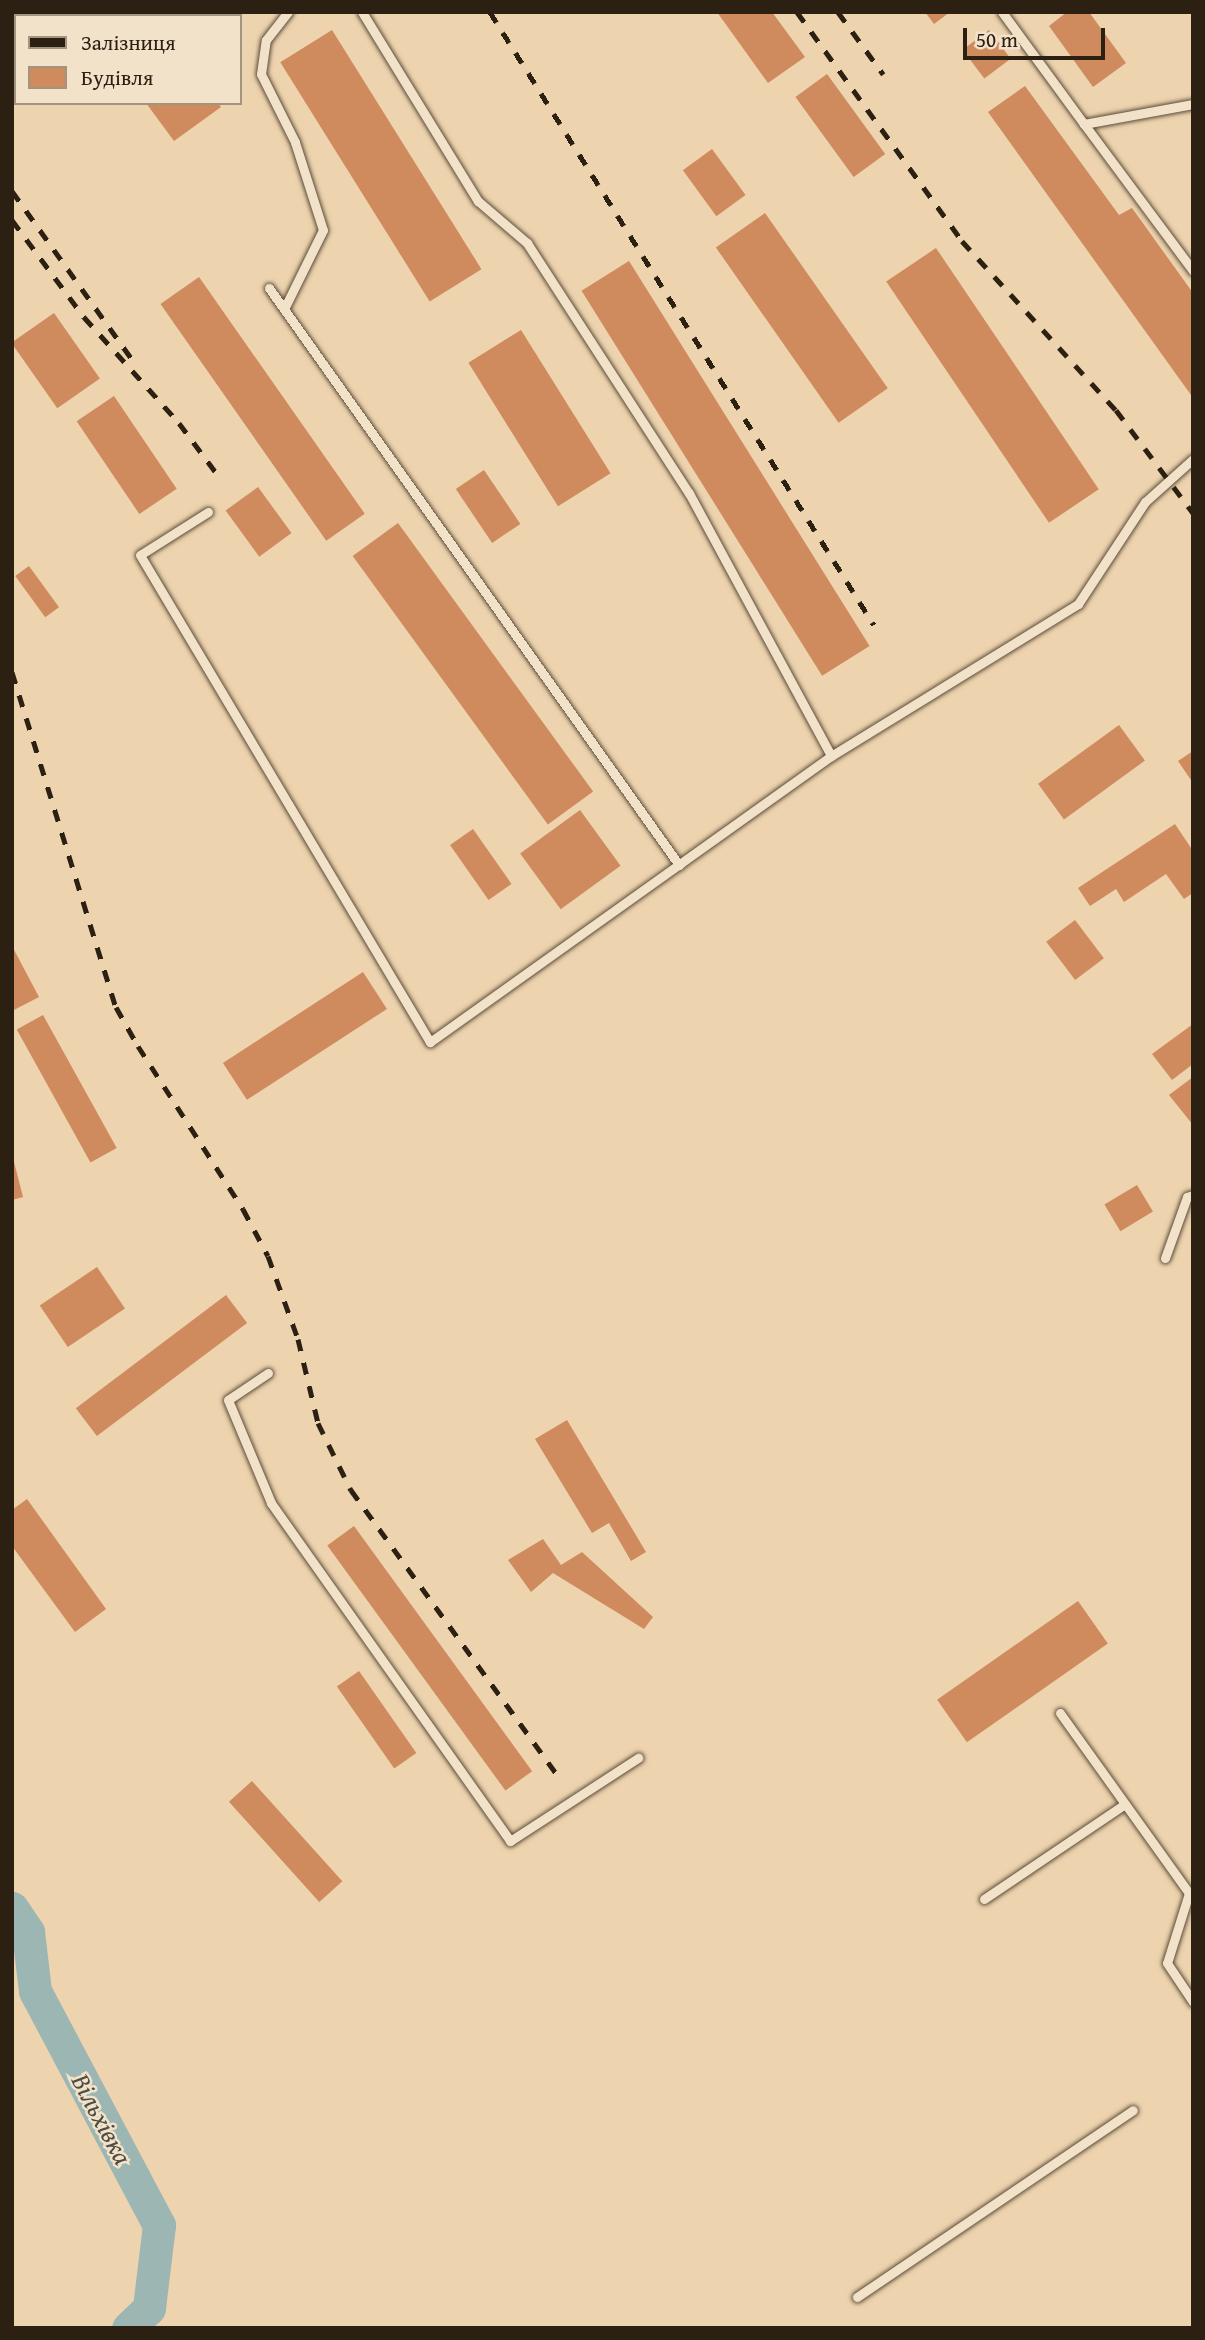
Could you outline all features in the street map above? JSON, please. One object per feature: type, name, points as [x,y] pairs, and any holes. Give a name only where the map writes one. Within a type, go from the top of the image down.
[{"type":"lane","points":[[284,309],[323,230],[295,142],[261,74],[265,40],[288,12]]},
{"type":"lane","points":[[362,12],[478,201],[527,243],[689,493],[831,756]]},
{"type":"lane","points":[[1002,12],[1193,271]]},
{"type":"lane","points":[[1084,124],[1193,104]]},
{"type":"lane","points":[[269,288],[679,864]]},
{"type":"lane","points":[[208,512],[140,555],[430,1042],[831,756],[1078,604],[1145,502],[1193,459]]},
{"type":"lane","points":[[1165,1258],[1187,1197],[1193,1195]]},
{"type":"lane","points":[[268,1373],[228,1400],[271,1503],[510,1841],[638,1758]]},
{"type":"lane","points":[[1060,1713],[1189,1893],[1167,1963],[1193,2002]]},
{"type":"lane","points":[[984,1899],[1125,1804]]},
{"type":"lane","points":[[857,2297],[1133,2110]]},
{"type":"building","points":[[81,12],[153,12],[153,14]]},
{"type":"building","points":[[717,12],[772,12],[805,57],[768,83]]},
{"type":"building","points":[[925,12],[950,12],[934,24]]},
{"type":"building","points":[[1067,12],[1089,12],[1126,63],[1093,87],[1049,26]]},
{"type":"building","points":[[332,30],[481,269],[430,301],[280,62]]},
{"type":"building","points":[[989,30],[1011,59],[984,79],[963,50]]},
{"type":"building","points":[[827,74],[885,154],[854,177],[795,97]]},
{"type":"building","points":[[1025,86],[1119,215],[1132,208],[1193,293],[1191,395],[988,112]]},
{"type":"building","points":[[147,105],[220,105],[221,107],[174,141]]},
{"type":"building","points":[[712,149],[746,195],[716,216],[683,170]]},
{"type":"building","points":[[765,213],[888,388],[839,423],[716,247]]},
{"type":"building","points":[[936,248],[1099,489],[1049,523],[886,282]]},
{"type":"building","points":[[629,261],[870,646],[822,676],[582,291]]},
{"type":"building","points":[[199,277],[365,514],[326,541],[160,304]]},
{"type":"building","points":[[54,313],[100,379],[57,408],[12,344]]},
{"type":"building","points":[[521,330],[611,473],[558,506],[468,363]]},
{"type":"building","points":[[114,396],[177,489],[139,514],[77,421]]},
{"type":"building","points":[[484,470],[520,524],[492,543],[456,489]]},
{"type":"building","points":[[258,487],[292,533],[259,557],[226,511]]},
{"type":"building","points":[[398,523],[593,792],[548,825],[353,556]]},
{"type":"building","points":[[29,566],[59,607],[45,617],[15,576]]},
{"type":"building","points":[[1119,725],[1145,761],[1064,819],[1038,784]]},
{"type":"building","points":[[1193,751],[1193,783],[1178,761]]},
{"type":"building","points":[[580,810],[621,866],[561,909],[520,853]]},
{"type":"building","points":[[1175,824],[1193,851],[1193,893],[1184,899],[1166,874],[1124,902],[1116,889],[1090,906],[1078,888]]},
{"type":"building","points":[[473,829],[511,884],[488,900],[450,845]]},
{"type":"building","points":[[1075,920],[1104,958],[1075,980],[1046,942]]},
{"type":"building","points":[[12,946],[39,997],[12,1011]]},
{"type":"building","points":[[363,972],[387,1009],[247,1100],[223,1063]]},
{"type":"building","points":[[43,1015],[117,1148],[90,1162],[17,1030]]},
{"type":"building","points":[[1193,1024],[1193,1064],[1172,1080],[1152,1054]]},
{"type":"building","points":[[1193,1077],[1193,1125],[1169,1095]]},
{"type":"building","points":[[12,1154],[23,1197],[12,1200]]},
{"type":"building","points":[[1137,1185],[1153,1212],[1120,1231],[1104,1205]]},
{"type":"building","points":[[97,1267],[125,1308],[68,1347],[40,1306]]},
{"type":"building","points":[[226,1295],[247,1323],[97,1436],[76,1408]]},
{"type":"building","points":[[567,1420],[646,1552],[631,1561],[609,1523],[592,1533],[535,1439]]},
{"type":"building","points":[[27,1499],[106,1609],[75,1632],[12,1546],[12,1510]]},
{"type":"building","points":[[354,1526],[532,1771],[505,1791],[327,1545]]},
{"type":"building","points":[[543,1539],[561,1565],[582,1552],[653,1617],[644,1629],[553,1573],[531,1592],[508,1560]]},
{"type":"building","points":[[1078,1601],[1108,1644],[967,1742],[937,1700]]},
{"type":"building","points":[[359,1671],[416,1753],[394,1768],[337,1686]]},
{"type":"building","points":[[252,1781],[342,1881],[319,1902],[229,1802]]},
{"type":"waterway","name":"Вільхівка","points":[[12,1908],[28,1932],[35,1991],[159,2225],[149,2308],[128,2328]]},
{"type":"railway","points":[[490,12],[874,625]]},
{"type":"railway","points":[[797,12],[962,241],[1116,410],[1193,513]]},
{"type":"railway","points":[[838,12],[883,74]]},
{"type":"railway","points":[[12,191],[134,362]]},
{"type":"railway","points":[[12,220],[84,317],[179,423],[220,478]]},
{"type":"railway","points":[[12,672],[116,1007],[138,1046],[243,1209],[268,1256],[298,1339],[318,1423],[351,1490],[560,1779]]}]
